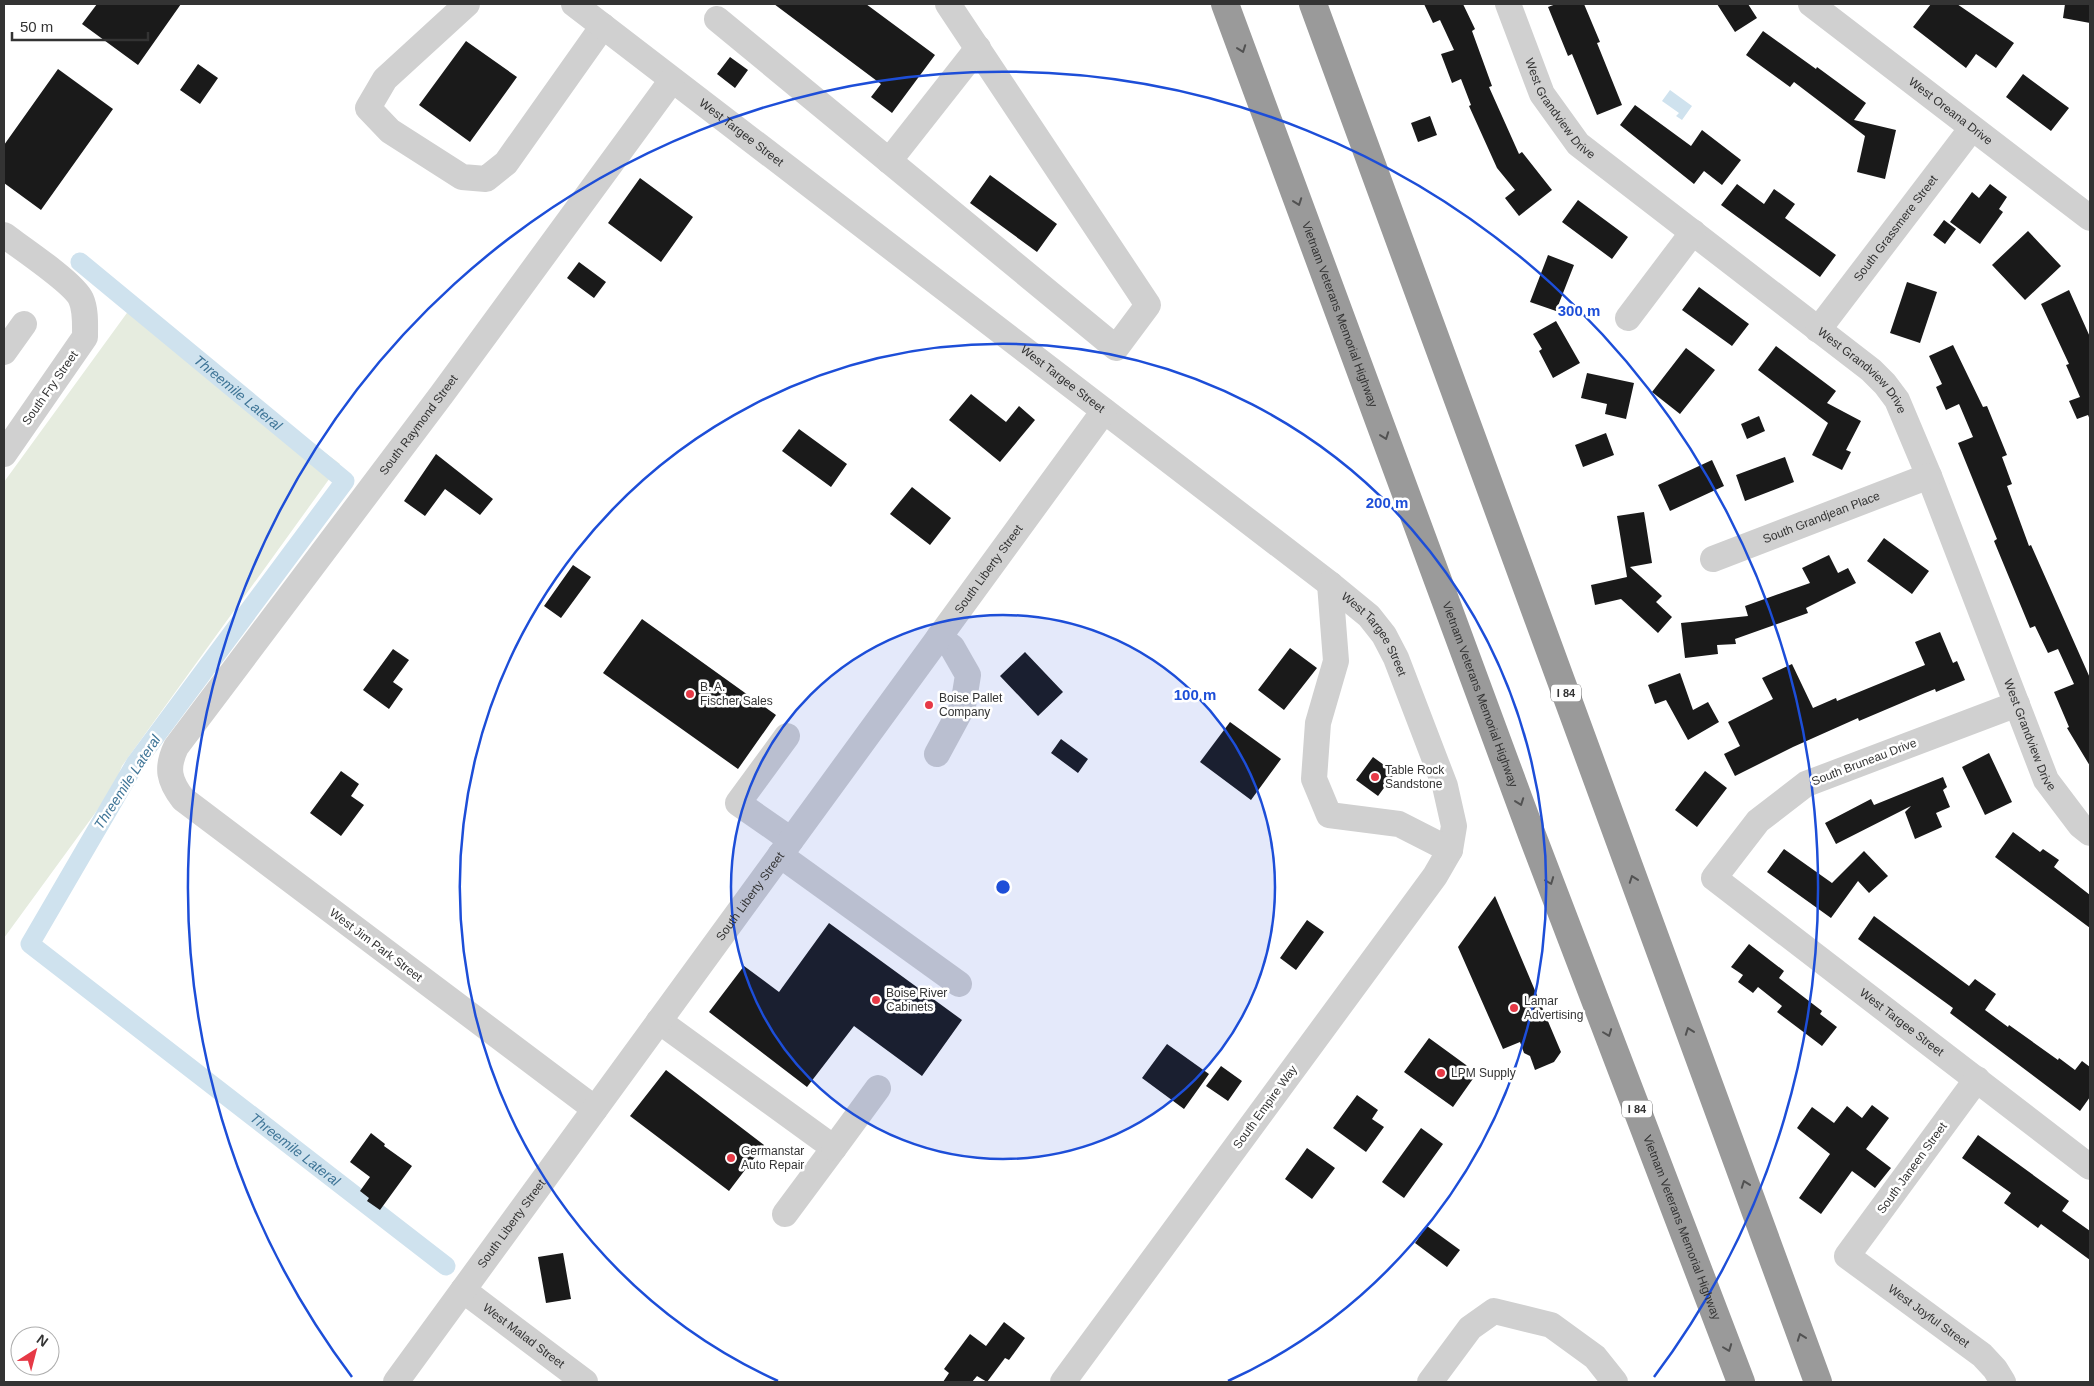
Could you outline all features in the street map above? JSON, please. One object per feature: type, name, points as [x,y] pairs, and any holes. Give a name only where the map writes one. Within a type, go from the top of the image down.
[{"type":"highway","name":"Vietnam Veterans Memorial Highway","points":[[1225,4],[1532,835],[1741,1382]]},
{"type":"highway","name":"I 84","points":[[1313,4],[1818,1382]]},
{"type":"street","points":[[467,4],[385,79],[368,108],[390,131],[462,178],[486,179],[506,163],[603,26]]},
{"type":"street","name":"West Targee Street","points":[[574,4],[1330,584],[1369,616],[1384,635],[1396,658],[1445,786],[1452,838]]},
{"type":"street","points":[[717,19],[1116,348],[1148,305],[948,4]]},
{"type":"street","name":"West Grandview Drive","points":[[1508,4],[1542,94],[1578,144],[1871,370],[1897,400],[1929,476],[2046,780],[2080,825],[2090,833]]},
{"type":"street","name":"West Oreana Drive","points":[[1811,4],[2090,218]]},
{"type":"street","points":[[889,161],[978,48]]},
{"type":"street","name":"South Raymond Street","points":[[170,772],[171,758],[176,747],[442,394],[672,80]]},
{"type":"street","name":"South Grassmere Street","points":[[1818,330],[1972,128]]},
{"type":"street","points":[[1628,318],[1693,232]]},
{"type":"street","name":"South Fry Street","points":[[4,235],[61,277],[81,298],[85,318],[85,337],[12,425],[4,454]]},
{"type":"street","points":[[4,352],[24,324]]},
{"type":"street","name":"South Liberty Street","points":[[396,1382],[1104,411]]},
{"type":"street","name":"South Grandjean Place","points":[[1713,559],[1929,476]]},
{"type":"street","points":[[1330,584],[1336,661],[1318,723],[1314,779],[1329,815],[1399,824],[1452,838]]},
{"type":"street","points":[[937,754],[962,706],[968,675],[952,647],[939,637]]},
{"type":"street","name":"South Bruneau Drive","points":[[1714,878],[1758,821],[1806,784],[2017,704]]},
{"type":"street","points":[[788,736],[738,803],[786,847],[958,984]]},
{"type":"street","name":"West Jim Park Street","points":[[170,772],[173,786],[183,799],[595,1109]]},
{"type":"street","name":"South Empire Way","points":[[1063,1382],[1430,884],[1452,838]]},
{"type":"street","name":"West Targee Street","points":[[1714,878],[2090,1166]]},
{"type":"street","points":[[659,1021],[834,1148]]},
{"type":"street","name":"South Janeen Street","points":[[1847,1256],[1977,1079]]},
{"type":"street","points":[[785,1214],[878,1088]]},
{"type":"street","name":"West Joyful Street","points":[[1847,1256],[1982,1355],[1995,1369],[2003,1382]]},
{"type":"street","name":"West Malad Street","points":[[463,1290],[584,1382]]},
{"type":"street","points":[[1430,1382],[1470,1328],[1494,1311],[1551,1325],[1595,1357],[1615,1382]]},
{"type":"shaded area","points":[[132,306],[340,464],[122,766],[112,790],[4,938],[4,482]]},
{"type":"water","points":[[1670,90],[1692,106],[1682,120],[1676,116],[1679,113],[1662,101]]},
{"type":"building","points":[[97,4],[181,4],[138,65],[82,24]]},
{"type":"building","points":[[774,4],[866,4],[935,55],[892,113],[871,97],[881,84]]},
{"type":"building","points":[[1424,4],[1463,4],[1475,29],[1472,31],[1492,86],[1489,87],[1519,154],[1522,152],[1552,190],[1519,216],[1505,198],[1515,190],[1497,168],[1469,106],[1471,105],[1461,79],[1452,83],[1441,54],[1454,50],[1440,20],[1433,23]]},
{"type":"building","points":[[1556,4],[1584,4],[1600,42],[1597,43],[1622,105],[1597,115],[1572,54],[1568,56],[1548,7]]},
{"type":"building","points":[[1717,4],[1748,4],[1757,18],[1735,32]]},
{"type":"building","points":[[1931,4],[1957,4],[2014,43],[1996,68],[1976,54],[1966,68],[1913,27]]},
{"type":"building","points":[[2065,4],[2090,4],[2090,23],[2063,18]]},
{"type":"building","points":[[1763,31],[1866,103],[1854,120],[1896,130],[1885,179],[1857,172],[1865,136],[1794,82],[1790,87],[1746,55]]},
{"type":"building","points":[[466,41],[517,77],[470,142],[419,105]]},
{"type":"building","points":[[730,57],[748,70],[735,88],[717,74]]},
{"type":"building","points":[[198,64],[218,78],[200,104],[180,90]]},
{"type":"building","points":[[58,69],[113,109],[41,210],[4,183],[4,145]]},
{"type":"building","points":[[2023,74],[2069,108],[2051,131],[2006,97]]},
{"type":"building","points":[[1635,105],[1691,146],[1702,130],[1741,160],[1722,185],[1704,171],[1694,184],[1620,125]]},
{"type":"building","points":[[1430,116],[1437,135],[1418,142],[1411,123]]},
{"type":"building","points":[[990,175],[1057,224],[1037,252],[970,203]]},
{"type":"building","points":[[640,178],[693,217],[661,262],[608,223]]},
{"type":"building","points":[[1737,184],[1764,204],[1774,189],[1795,204],[1785,218],[1836,255],[1820,277],[1721,205]]},
{"type":"building","points":[[1990,184],[2007,197],[1999,209],[2003,212],[1980,244],[1950,222],[1972,192],[1979,198]]},
{"type":"building","points":[[1578,200],[1628,237],[1612,259],[1562,222]]},
{"type":"building","points":[[1944,220],[1956,229],[1945,244],[1933,235]]},
{"type":"building","points":[[2028,231],[2061,266],[2025,300],[1992,265]]},
{"type":"building","points":[[1548,255],[1574,265],[1556,311],[1530,302]]},
{"type":"building","points":[[579,262],[606,282],[594,298],[567,278]]},
{"type":"building","points":[[1907,282],[1937,292],[1920,343],[1890,333]]},
{"type":"building","points":[[1699,287],[1749,324],[1732,346],[1682,310]]},
{"type":"building","points":[[2069,290],[2090,337],[2090,420],[2088,415],[2077,419],[2069,401],[2080,397],[2066,365],[2069,364],[2041,304]]},
{"type":"building","points":[[1556,321],[1580,363],[1553,378],[1539,351],[1542,349],[1533,334]]},
{"type":"building","points":[[1953,345],[1983,407],[1987,406],[2007,455],[2002,457],[2012,484],[2007,486],[2029,546],[2031,545],[2090,678],[2090,766],[2067,728],[2069,727],[2054,692],[2074,684],[2058,649],[2048,653],[2035,626],[2030,628],[1994,541],[1997,539],[1958,443],[1973,437],[1959,404],[1946,410],[1936,387],[1942,384],[1929,356]]},
{"type":"building","points":[[1776,346],[1836,391],[1827,403],[1861,421],[1846,450],[1851,452],[1842,470],[1812,455],[1828,423],[1758,370]]},
{"type":"building","points":[[1686,348],[1715,370],[1680,414],[1652,392]]},
{"type":"building","points":[[1587,373],[1634,383],[1626,419],[1605,414],[1607,404],[1581,398]]},
{"type":"building","points":[[971,394],[1006,422],[1019,406],[1035,420],[1000,462],[949,420]]},
{"type":"building","points":[[1759,416],[1765,431],[1747,439],[1741,424]]},
{"type":"building","points":[[799,429],[847,464],[831,487],[782,451]]},
{"type":"building","points":[[1606,433],[1614,455],[1583,467],[1575,445]]},
{"type":"building","points":[[436,454],[493,499],[480,515],[445,489],[425,516],[404,501]]},
{"type":"building","points":[[1785,457],[1794,482],[1745,501],[1736,475]]},
{"type":"building","points":[[1712,460],[1724,486],[1670,511],[1658,485]]},
{"type":"building","points":[[912,487],[951,518],[930,545],[890,514]]},
{"type":"building","points":[[1644,512],[1652,563],[1630,567],[1662,596],[1656,602],[1672,617],[1658,633],[1621,599],[1595,605],[1591,585],[1627,577],[1617,516]]},
{"type":"building","points":[[1884,538],[1929,571],[1912,594],[1867,561]]},
{"type":"building","points":[[1829,555],[1838,573],[1848,568],[1856,583],[1806,608],[1808,613],[1735,639],[1736,644],[1717,645],[1718,654],[1685,658],[1681,623],[1748,616],[1745,606],[1810,583],[1802,568]]},
{"type":"building","points":[[573,565],[591,577],[561,618],[544,606]]},
{"type":"building","name":"B. A. Fischer Sales","points":[[642,619],[776,715],[738,769],[603,673]]},
{"type":"building","points":[[1940,632],[1953,663],[1957,661],[1965,680],[1936,692],[1935,689],[1859,721],[1858,718],[1735,776],[1724,754],[1740,746],[1728,722],[1773,699],[1762,678],[1792,664],[1813,708],[1836,698],[1837,701],[1925,665],[1915,642]]},
{"type":"building","points":[[1290,648],[1317,668],[1284,710],[1258,690]]},
{"type":"building","points":[[393,649],[409,660],[393,682],[403,689],[389,709],[363,690]]},
{"type":"building","points":[[1025,652],[1063,692],[1038,716],[1000,676]]},
{"type":"building","points":[[1680,673],[1693,710],[1708,702],[1719,722],[1688,740],[1666,700],[1655,704],[1648,685]]},
{"type":"building","points":[[1230,722],[1281,759],[1251,800],[1200,762]]},
{"type":"building","points":[[1061,739],[1088,759],[1078,773],[1051,753]]},
{"type":"building","points":[[1989,753],[2012,802],[1985,815],[1962,767]]},
{"type":"building","name":"Table Rock Sandstone","points":[[1373,757],[1395,773],[1378,796],[1356,780]]},
{"type":"building","points":[[341,771],[359,784],[351,796],[364,805],[341,836],[310,813]]},
{"type":"building","points":[[1705,771],[1727,788],[1697,827],[1675,810]]},
{"type":"building","points":[[1943,777],[1947,787],[1943,790],[1950,807],[1936,813],[1942,827],[1915,839],[1905,812],[1911,806],[1836,844],[1825,823],[1871,799],[1874,805]]},
{"type":"building","points":[[2013,832],[2040,852],[2043,849],[2059,860],[2054,867],[2090,895],[2090,928],[1995,857]]},
{"type":"building","points":[[1784,849],[1832,883],[1864,851],[1888,876],[1869,893],[1858,881],[1831,918],[1767,872]]},
{"type":"building","name":"Lamar Advertising","points":[[1495,896],[1561,1052],[1554,1062],[1535,1070],[1530,1056],[1524,1053],[1520,1042],[1503,1049],[1458,947]]},
{"type":"building","points":[[1874,916],[1969,986],[1975,979],[1996,994],[1985,1010],[2008,1027],[2009,1025],[2075,1070],[2082,1061],[2090,1067],[2090,1097],[2080,1111],[1950,1013],[1953,1008],[1858,939]]},
{"type":"building","points":[[1307,920],[1324,932],[1296,970],[1280,958]]},
{"type":"building","points":[[829,923],[962,1020],[922,1076],[854,1026],[807,1087],[709,1012],[744,966],[779,992]]},
{"type":"building","points":[[1749,944],[1784,971],[1779,978],[1822,1011],[1820,1014],[1837,1027],[1822,1046],[1777,1012],[1782,1006],[1758,987],[1753,993],[1738,982],[1743,975],[1731,967]]},
{"type":"building","name":"LPM Supply","points":[[1429,1038],[1477,1073],[1453,1107],[1404,1072]]},
{"type":"building","points":[[1167,1044],[1209,1074],[1184,1109],[1142,1078]]},
{"type":"building","points":[[1221,1066],[1242,1081],[1228,1101],[1206,1086]]},
{"type":"building","points":[[666,1070],[764,1145],[729,1191],[630,1116]]},
{"type":"building","points":[[1357,1095],[1378,1110],[1372,1119],[1384,1127],[1366,1152],[1333,1128]]},
{"type":"building","points":[[1872,1105],[1889,1118],[1866,1149],[1891,1168],[1875,1188],[1852,1171],[1821,1214],[1799,1198],[1830,1154],[1797,1128],[1812,1107],[1834,1123],[1847,1106],[1862,1118]]},
{"type":"building","points":[[1421,1128],[1443,1144],[1404,1198],[1382,1182]]},
{"type":"building","points":[[371,1133],[385,1144],[384,1146],[412,1166],[380,1210],[367,1201],[369,1198],[360,1191],[370,1177],[350,1162]]},
{"type":"building","points":[[1978,1135],[2069,1201],[2062,1211],[2090,1231],[2090,1260],[2041,1224],[2038,1228],[2004,1203],[2011,1193],[1962,1158]]},
{"type":"building","points":[[1307,1148],[1335,1168],[1312,1199],[1285,1179]]},
{"type":"building","points":[[1427,1226],[1460,1250],[1447,1267],[1415,1243]]},
{"type":"building","points":[[563,1253],[571,1299],[546,1303],[538,1257]]},
{"type":"building","points":[[1004,1322],[1025,1338],[1009,1360],[1005,1358],[987,1382],[977,1376],[972,1382],[943,1382],[949,1373],[944,1369],[970,1334],[986,1346]]},
{"type":"waterway","name":"Threemile Lateral","points":[[80,262],[345,481],[135,764],[30,944],[446,1266]]},
{"type":"place","name":"B. A. Fischer Sales","points":[[690,694]]},
{"type":"place","name":"Boise Pallet Company","points":[[929,705]]},
{"type":"place","name":"Table Rock Sandstone","points":[[1375,777]]},
{"type":"place","name":"Boise River Cabinets","points":[[876,1000]]},
{"type":"place","name":"Lamar Advertising","points":[[1514,1008]]},
{"type":"place","name":"LPM Supply","points":[[1441,1073]]},
{"type":"place","name":"Germanstar Auto Repair","points":[[731,1158]]}]
